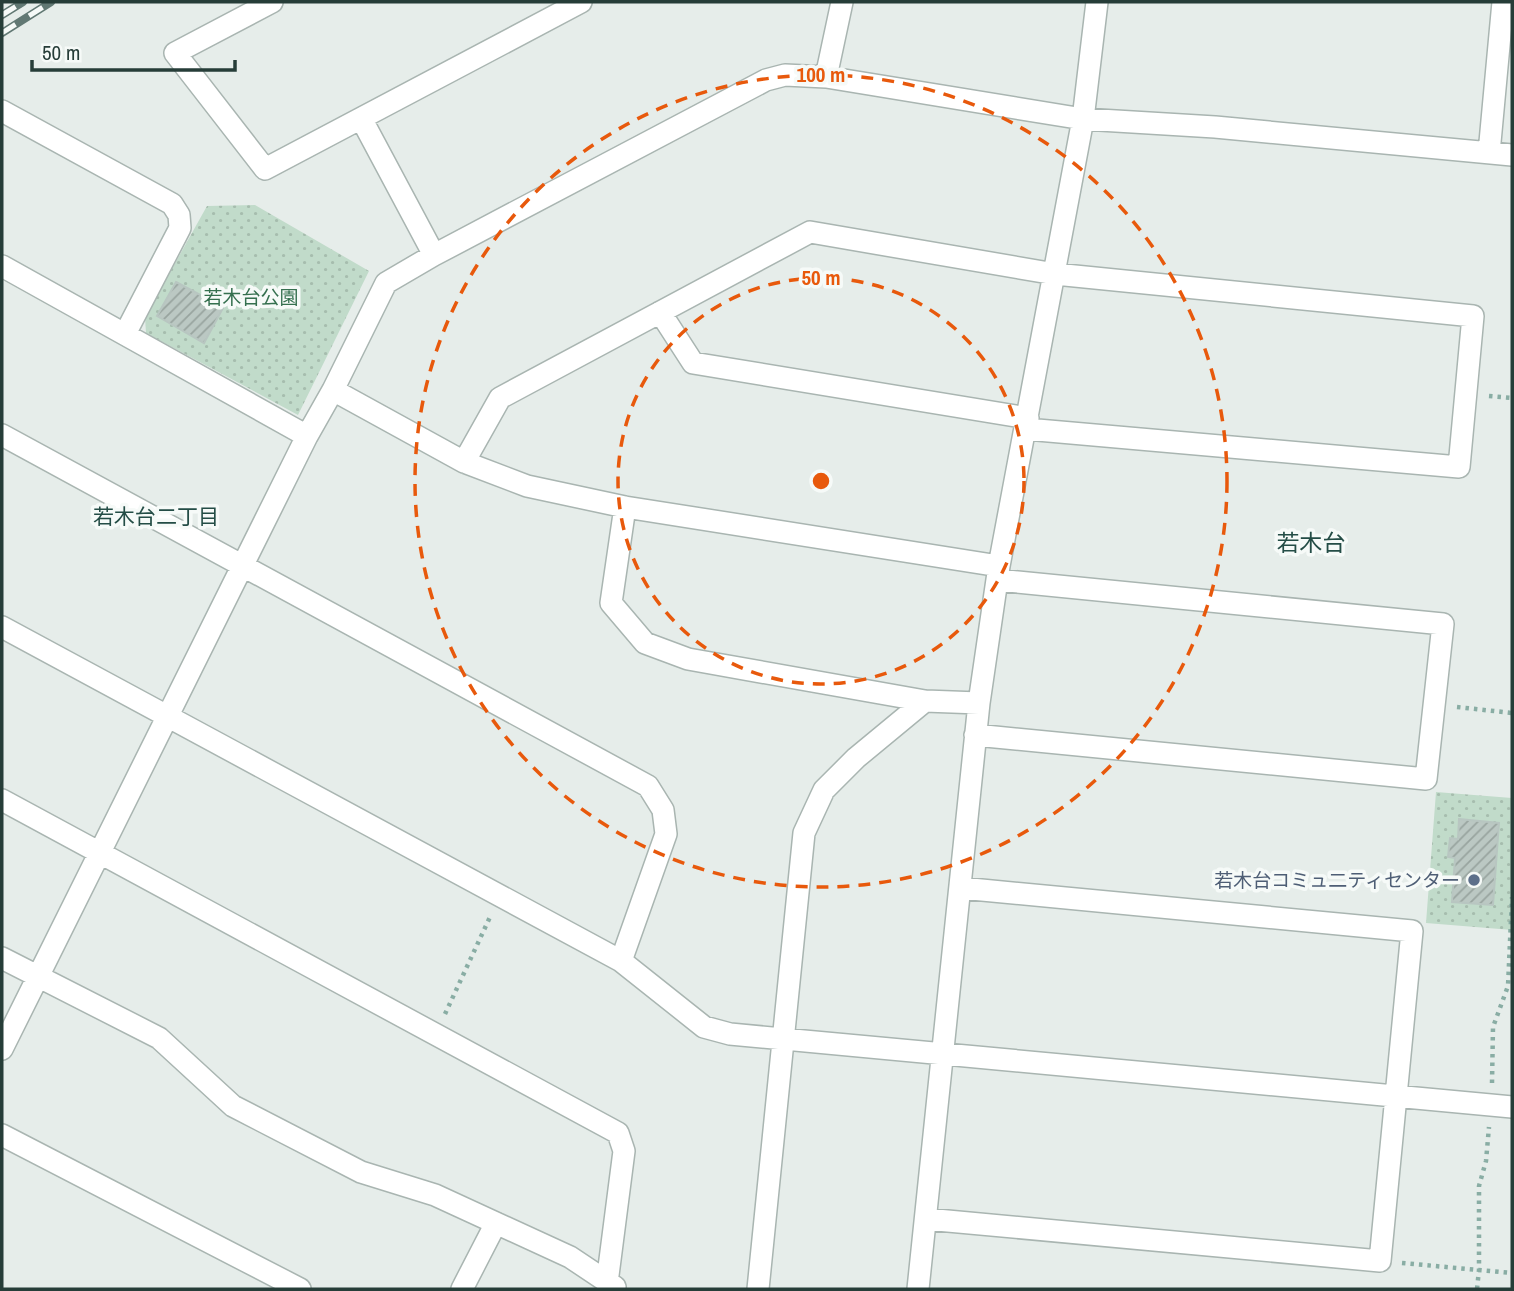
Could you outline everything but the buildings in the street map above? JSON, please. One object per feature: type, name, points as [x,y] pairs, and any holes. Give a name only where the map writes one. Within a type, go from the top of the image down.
[{"type":"street","points":[[272,2],[175,53],[265,169],[581,2]]},
{"type":"street","points":[[826,77],[842,2]]},
{"type":"street","points":[[918,1289],[979,703],[998,573],[1083,119],[1097,2]]},
{"type":"street","points":[[1489,153],[1503,2]]},
{"type":"street","points":[[2,1049],[307,436],[386,284],[434,255],[766,79],[785,75],[826,77],[1083,119],[1214,127],[1512,155]]},
{"type":"street","points":[[2,111],[172,204],[179,215],[180,228],[125,334]]},
{"type":"street","points":[[362,120],[434,255]]},
{"type":"street","points":[[464,462],[500,398],[660,312],[810,232],[1055,274],[1473,316],[1459,467],[1027,423],[692,363],[660,312]]},
{"type":"street","points":[[2,267],[307,436]]},
{"type":"street","points":[[333,390],[464,462],[527,486],[625,507],[998,573],[1443,624],[1426,779],[975,735]]},
{"type":"street","points":[[2,435],[648,786],[663,810],[666,834],[621,961]]},
{"type":"street","points":[[625,507],[611,603],[645,643],[688,659],[925,701],[979,703]]},
{"type":"street","points":[[2,627],[621,961],[704,1027],[730,1034],[785,1037],[1502,1106]]},
{"type":"street","points":[[758,1289],[804,832],[824,790],[856,758],[925,701]]},
{"type":"street","points":[[2,800],[618,1133],[624,1151],[613,1286],[569,1256],[435,1195],[361,1172],[233,1106],[159,1038],[2,958]]},
{"type":"street","points":[[926,1219],[1380,1261],[1412,931],[961,888]]},
{"type":"street","points":[[2,1135],[300,1289]]},
{"type":"street","points":[[462,1289],[496,1223]]},
{"type":"path","points":[[1434,705],[1512,713]]},
{"type":"path","points":[[436,1035],[499,897]]},
{"type":"path","points":[[1477,1289],[1479,1186],[1502,1106],[1493,1027],[1508,986],[1512,897]]},
{"type":"path","points":[[1380,1261],[1512,1273]]},
{"type":"green space","name":"若木台公園","points":[[255,205],[369,271],[298,415],[146,333],[145,317],[207,206]]},
{"type":"green space","points":[[1436,792],[1512,798],[1512,930],[1426,923]]},
{"type":"railway","points":[[2,15],[23,2]]},
{"type":"railway","points":[[2,33],[51,2]]},
{"type":"place","name":"若木台コミュ二ティセンター","points":[[1474,880]]},
{"type":"district","name":"若木台二丁目","points":[[156,516]]},
{"type":"district","name":"若木台","points":[[1311,542]]}]
